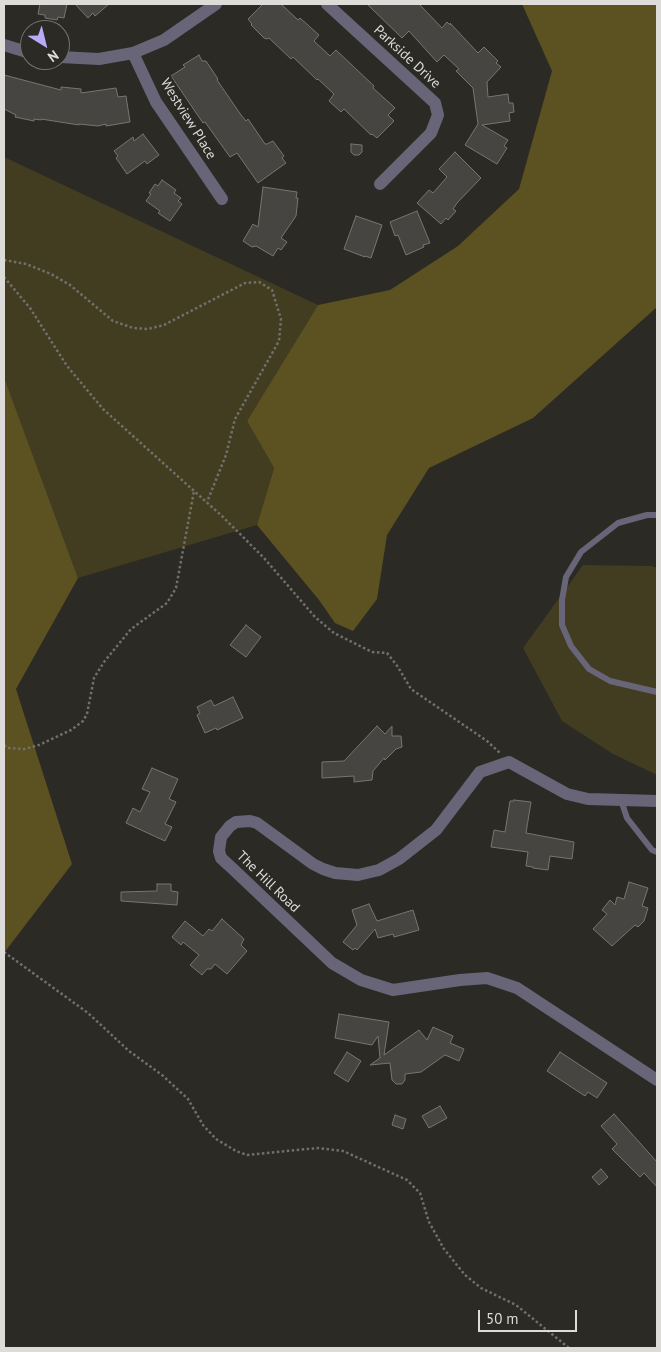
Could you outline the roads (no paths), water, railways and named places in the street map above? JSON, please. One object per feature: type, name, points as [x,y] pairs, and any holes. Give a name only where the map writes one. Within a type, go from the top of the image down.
[{"type":"street","points":[[70,58],[99,59],[133,53],[164,40],[216,4]]},
{"type":"street","name":"Parkside Drive","points":[[327,4],[435,103],[438,115],[431,133],[380,184]]},
{"type":"street","points":[[4,45],[20,50]]},
{"type":"street","name":"Westview Place","points":[[133,53],[156,102],[222,199]]},
{"type":"street","name":"The Hill Road","points":[[621,800],[588,798],[567,794],[509,762],[480,772],[436,830],[399,859],[379,870],[358,875],[334,873],[323,869],[313,864],[257,823],[250,821],[236,822],[225,831],[219,844],[221,858],[332,963],[361,980],[393,990],[487,978],[517,988],[657,1080]]},
{"type":"street","points":[[621,800],[657,800]]},
{"type":"lane","points":[[657,515],[647,515],[618,523],[581,552],[566,577],[562,600],[562,625],[571,646],[589,669],[610,681],[657,692]]},
{"type":"lane","points":[[621,800],[627,818],[652,850],[657,852]]}]
